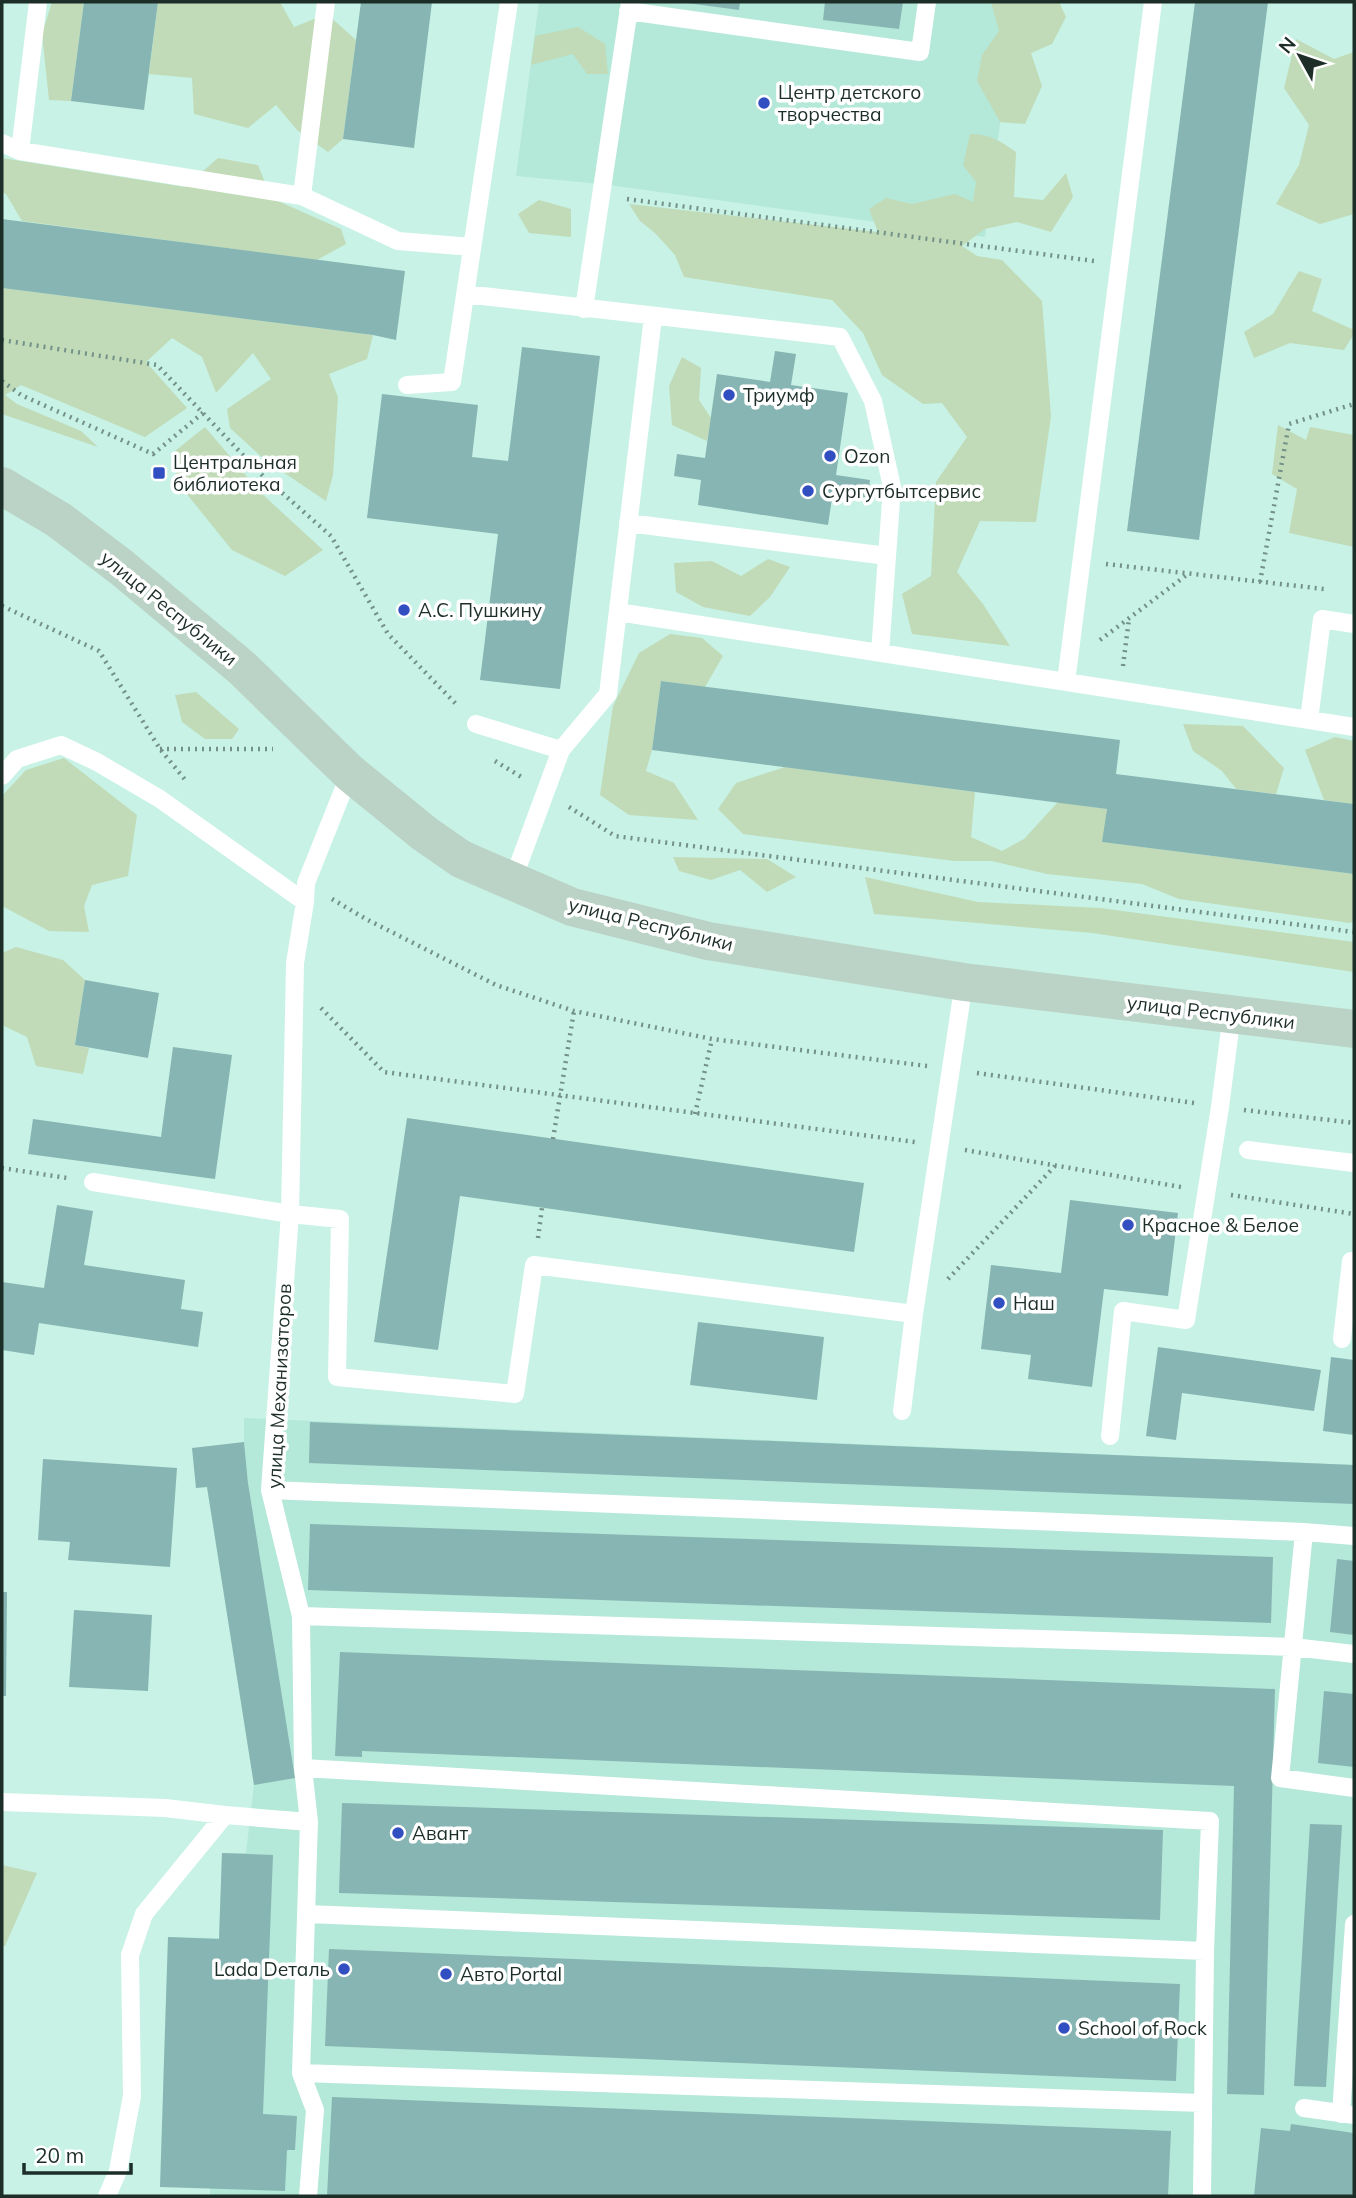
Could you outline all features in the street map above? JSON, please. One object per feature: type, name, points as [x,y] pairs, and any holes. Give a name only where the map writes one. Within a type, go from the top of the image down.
[{"type":"main road","name":"улица Республики","points":[[2,486],[59,520],[121,567],[242,668],[350,773],[425,834],[452,853],[572,907],[708,941],[964,982],[1354,1029]]},
{"type":"lane","points":[[20,151],[38,2]]},
{"type":"lane","points":[[302,196],[326,2]]},
{"type":"lane","points":[[407,385],[452,382],[509,2]]},
{"type":"lane","points":[[584,309],[629,7],[920,52],[927,2]]},
{"type":"lane","points":[[1066,682],[1153,2]]},
{"type":"lane","points":[[2,144],[20,151],[302,196],[398,241],[472,247]]},
{"type":"lane","points":[[465,294],[840,337],[873,401],[892,487],[880,653]]},
{"type":"lane","points":[[512,882],[561,750],[608,694],[653,317]]},
{"type":"lane","points":[[628,523],[887,556]]},
{"type":"lane","points":[[618,612],[1354,727]]},
{"type":"lane","points":[[1309,720],[1322,620],[1354,624]]},
{"type":"lane","points":[[476,724],[561,750]]},
{"type":"lane","points":[[2,776],[17,759],[61,744],[160,799],[305,902]]},
{"type":"lane","name":"улица Механизаторов","points":[[301,2073],[309,1822],[303,1768],[301,1616],[270,1490],[289,1214],[295,963],[306,883],[350,773]]},
{"type":"lane","points":[[902,1411],[964,982]]},
{"type":"lane","points":[[1110,1436],[1123,1311],[1186,1320],[1232,1014]]},
{"type":"lane","points":[[1248,1150],[1354,1163]]},
{"type":"lane","points":[[93,1182],[289,1214],[340,1219],[337,1377],[515,1394],[534,1265],[914,1314]]},
{"type":"lane","points":[[1342,1339],[1351,1261],[1354,1262]]},
{"type":"lane","points":[[270,1490],[1354,1536]]},
{"type":"lane","points":[[1304,1532],[1280,1778],[1354,1787]]},
{"type":"lane","points":[[301,1616],[1293,1647],[1354,1654]]},
{"type":"lane","points":[[303,1768],[1210,1821],[1205,1951],[1202,2196]]},
{"type":"lane","points":[[2,1802],[165,1808],[309,1822]]},
{"type":"lane","points":[[107,2196],[118,2171],[132,2096],[130,1955],[144,1914],[225,1815]]},
{"type":"lane","points":[[307,1914],[1205,1951]]},
{"type":"lane","points":[[1304,2108],[1348,2115],[1354,1924]]},
{"type":"lane","points":[[308,2196],[315,2110],[301,2073],[1202,2103]]},
{"type":"path","points":[[600,196],[1119,265]]},
{"type":"path","points":[[2,340],[157,365],[263,476],[331,536],[388,634],[476,724]]},
{"type":"path","points":[[2,381],[21,395],[153,454],[204,412]]},
{"type":"path","points":[[1260,582],[1289,424],[1354,404]]},
{"type":"path","points":[[1081,561],[1328,590],[1322,620]]},
{"type":"path","points":[[1068,663],[1189,574]]},
{"type":"path","points":[[1121,690],[1129,618]]},
{"type":"path","points":[[160,749],[274,749]]},
{"type":"path","points":[[490,758],[615,836],[1354,932]]},
{"type":"path","points":[[294,981],[384,1072],[939,1146],[1354,1214]]},
{"type":"path","points":[[553,1139],[574,1011]]},
{"type":"path","points":[[695,1114],[712,1039]]},
{"type":"path","points":[[914,1314],[1056,1166]]},
{"type":"path","points":[[2,1168],[93,1182]]},
{"type":"shaded area","points":[[52,2],[84,2],[71,101],[49,100],[42,34]]},
{"type":"shaded area","points":[[158,2],[280,2],[294,27],[327,14],[356,40],[343,139],[328,152],[297,130],[276,105],[248,128],[194,114],[192,78],[149,74]]},
{"type":"shaded area","name":"Центр детского творчества","points":[[539,2],[1016,2],[985,237],[602,184],[516,176]]},
{"type":"shaded area","points":[[991,2],[1059,2],[1066,17],[1052,44],[1031,53],[1042,86],[1025,124],[1000,122],[977,81],[982,55],[999,31]]},
{"type":"shaded area","points":[[578,27],[605,44],[608,74],[587,74],[573,54],[531,65],[535,36]]},
{"type":"shaded area","points":[[1296,39],[1334,59],[1354,52],[1354,214],[1320,224],[1276,204],[1299,165],[1309,125],[1284,88]]},
{"type":"shaded area","points":[[970,134],[994,139],[1016,152],[1014,197],[1043,200],[1066,173],[1073,197],[1051,232],[1017,222],[985,229],[962,246],[977,256],[1002,260],[1042,301],[1051,416],[1036,522],[980,521],[957,572],[983,604],[1010,646],[912,634],[902,594],[931,576],[936,482],[967,437],[942,403],[923,404],[882,375],[863,333],[832,300],[684,277],[675,255],[640,221],[629,204],[878,232],[869,209],[886,198],[912,204],[955,194],[973,202],[976,182],[963,165]]},
{"type":"shaded area","points":[[2,158],[185,187],[218,158],[258,165],[271,198],[341,229],[346,244],[317,260],[22,221],[6,194],[2,192]]},
{"type":"shaded area","points":[[539,200],[571,209],[571,237],[529,233],[518,214]]},
{"type":"shaded area","points":[[1299,271],[1322,279],[1312,311],[1354,330],[1354,334],[1344,350],[1290,343],[1254,358],[1244,332],[1273,314]]},
{"type":"shaded area","points":[[2,288],[373,335],[367,359],[329,374],[338,397],[333,475],[326,501],[265,460],[230,428],[227,409],[271,379],[253,353],[216,393],[202,357],[172,338],[146,362],[187,408],[145,437],[21,385],[5,395],[17,404],[81,431],[98,447],[2,414]]},
{"type":"shaded area","points":[[682,357],[701,368],[699,400],[711,418],[707,441],[672,425],[669,386]]},
{"type":"shaded area","points":[[1278,425],[1306,440],[1310,427],[1354,435],[1354,547],[1289,533],[1297,489],[1272,474]]},
{"type":"shaded area","points":[[205,427],[261,493],[323,550],[285,576],[232,550],[177,482],[175,451]]},
{"type":"shaded area","points":[[768,559],[790,567],[770,597],[750,616],[703,607],[676,592],[674,563],[712,561],[741,576]]},
{"type":"shaded area","points":[[670,634],[702,638],[723,656],[705,687],[661,681],[652,750],[646,771],[674,783],[698,820],[629,815],[600,795],[613,706],[639,653]]},
{"type":"shaded area","points":[[196,692],[239,729],[232,739],[205,739],[182,722],[175,695]]},
{"type":"shaded area","points":[[1183,724],[1243,726],[1284,768],[1276,794],[1236,789],[1222,771],[1193,751]]},
{"type":"shaded area","points":[[1335,737],[1354,741],[1354,804],[1324,800],[1305,750]]},
{"type":"shaded area","points":[[64,758],[137,815],[128,876],[92,885],[84,906],[89,932],[49,931],[2,906],[2,796],[26,770]]},
{"type":"shaded area","points":[[785,767],[975,792],[971,837],[1002,851],[1024,839],[1058,802],[1107,809],[1103,842],[1354,874],[1354,921],[1350,923],[1179,899],[1142,884],[1047,874],[992,861],[954,861],[743,834],[718,809],[736,783]]},
{"type":"shaded area","points":[[673,857],[767,859],[796,877],[767,892],[740,870],[711,880],[679,871]]},
{"type":"shaded area","points":[[865,877],[978,902],[1100,908],[1354,942],[1354,972],[1092,933],[874,914]]},
{"type":"shaded area","points":[[16,947],[63,960],[85,980],[75,1045],[89,1048],[83,1074],[36,1066],[27,1037],[2,1025],[2,953]]},
{"type":"shaded area","points":[[244,1418],[1354,1465],[1354,2196],[210,2196],[213,2091],[163,2089],[168,1937],[219,1938],[222,1853],[246,1853],[254,1785],[207,1487],[248,1482]]},
{"type":"shaded area","points":[[2,1865],[37,1873],[5,1946],[2,1946]]},
{"type":"building","points":[[84,2],[158,2],[144,110],[71,101]]},
{"type":"building","points":[[361,2],[432,2],[414,148],[343,139]]},
{"type":"building","points":[[687,2],[740,2],[739,10]]},
{"type":"building","points":[[825,2],[903,2],[899,29],[823,20]]},
{"type":"building","points":[[1195,2],[1268,2],[1199,540],[1127,531]]},
{"type":"building","points":[[2,219],[405,271],[396,340],[2,288]]},
{"type":"building","points":[[522,347],[600,356],[560,689],[480,680],[498,534],[367,518],[382,394],[478,405],[472,457],[508,461]]},
{"type":"building","points":[[775,351],[796,354],[791,385],[848,393],[836,475],[870,480],[868,498],[833,492],[828,525],[698,505],[701,480],[674,476],[677,454],[705,458],[717,374],[770,382]]},
{"type":"building","points":[[661,681],[1120,740],[1116,774],[1354,804],[1354,874],[1102,842],[1107,809],[652,750]]},
{"type":"building","points":[[85,980],[159,993],[148,1058],[75,1045]]},
{"type":"building","points":[[173,1047],[232,1055],[215,1179],[28,1154],[33,1119],[161,1137]]},
{"type":"building","points":[[407,1118],[864,1183],[854,1252],[460,1196],[438,1350],[374,1342]]},
{"type":"building","points":[[1070,1200],[1178,1213],[1168,1296],[1104,1289],[1092,1387],[1028,1379],[1031,1355],[981,1349],[991,1265],[1061,1273]]},
{"type":"building","points":[[57,1205],[93,1211],[84,1265],[185,1280],[181,1309],[203,1312],[198,1347],[39,1323],[34,1355],[2,1350],[2,1282],[44,1288]]},
{"type":"building","points":[[698,1322],[824,1337],[817,1400],[690,1385]]},
{"type":"building","points":[[1158,1347],[1321,1370],[1314,1411],[1182,1393],[1176,1440],[1146,1436]]},
{"type":"building","points":[[1331,1357],[1354,1360],[1354,1435],[1323,1431]]},
{"type":"building","points":[[310,1422],[1354,1465],[1354,1504],[309,1463]]},
{"type":"building","points":[[244,1442],[248,1483],[295,1778],[254,1785],[207,1487],[196,1488],[192,1448]]},
{"type":"building","points":[[43,1459],[177,1468],[170,1567],[68,1560],[70,1542],[38,1540]]},
{"type":"building","points":[[310,1524],[1273,1557],[1271,1623],[308,1590]]},
{"type":"building","points":[[1337,1559],[1354,1561],[1354,1635],[1330,1632]]},
{"type":"building","points":[[2,1592],[7,1592],[6,1696],[2,1696]]},
{"type":"building","points":[[74,1610],[152,1615],[148,1691],[69,1687]]},
{"type":"building","points":[[340,1652],[1275,1689],[1264,2095],[1227,2094],[1234,1786],[362,1751],[362,1757],[335,1756]]},
{"type":"building","points":[[1324,1691],[1354,1694],[1354,1767],[1318,1763]]},
{"type":"building","points":[[342,1803],[1163,1830],[1160,1920],[339,1893]]},
{"type":"building","points":[[1310,1824],[1342,1825],[1326,2087],[1294,2086]]},
{"type":"building","points":[[222,1853],[273,1855],[263,2114],[297,2116],[295,2150],[287,2150],[285,2191],[160,2187],[168,1937],[219,1939]]},
{"type":"building","points":[[329,1949],[1180,1984],[1176,2081],[325,2046]]},
{"type":"building","points":[[332,2097],[1171,2131],[1168,2196],[327,2196]]},
{"type":"building","points":[[1291,2124],[1354,2133],[1354,2196],[1254,2196],[1261,2128],[1290,2131]]},
{"type":"place","name":"Центр детского творчества","points":[[764,103]]},
{"type":"place","name":"Триумф","points":[[729,395]]},
{"type":"place","name":"Ozon","points":[[830,456]]},
{"type":"place","name":"Центральная библиотека","points":[[159,473]]},
{"type":"place","name":"Сургутбытсервис","points":[[808,491]]},
{"type":"place","name":"А.С. Пушкину","points":[[404,610]]},
{"type":"place","name":"Красное & Белое","points":[[1128,1225]]},
{"type":"place","name":"Наш","points":[[999,1303]]},
{"type":"place","name":"Авант","points":[[398,1833]]},
{"type":"place","name":"Lada Dеталь","points":[[344,1969]]},
{"type":"place","name":"Авто Portal","points":[[446,1974]]},
{"type":"place","name":"School of Rock","points":[[1064,2028]]}]
